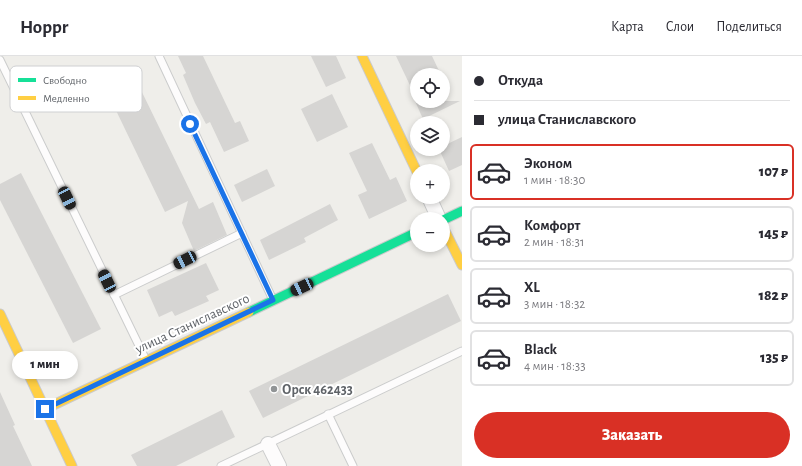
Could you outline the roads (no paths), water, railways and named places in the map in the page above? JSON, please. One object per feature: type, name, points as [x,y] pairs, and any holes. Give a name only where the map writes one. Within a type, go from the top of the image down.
[{"type":"main road","points":[[362,56],[413,164]]},
{"type":"main road","points":[[450,217],[462,211]]},
{"type":"main road","name":"улица Станиславского","points":[[45,409],[410,235]]},
{"type":"main road","points":[[450,241],[462,265]]},
{"type":"main road","points":[[0,314],[72,466]]},
{"type":"street","points":[[268,444],[279,466]]},
{"type":"lane","points":[[159,56],[273,300]]},
{"type":"lane","points":[[0,60],[10,81]]},
{"type":"lane","points":[[25,112],[146,361]]},
{"type":"lane","points":[[114,295],[242,233]]},
{"type":"lane","points":[[221,466],[462,351]]},
{"type":"lane","points":[[328,414],[353,466]]},
{"type":"place","name":"Орск 462433","points":[[274,389]]}]
